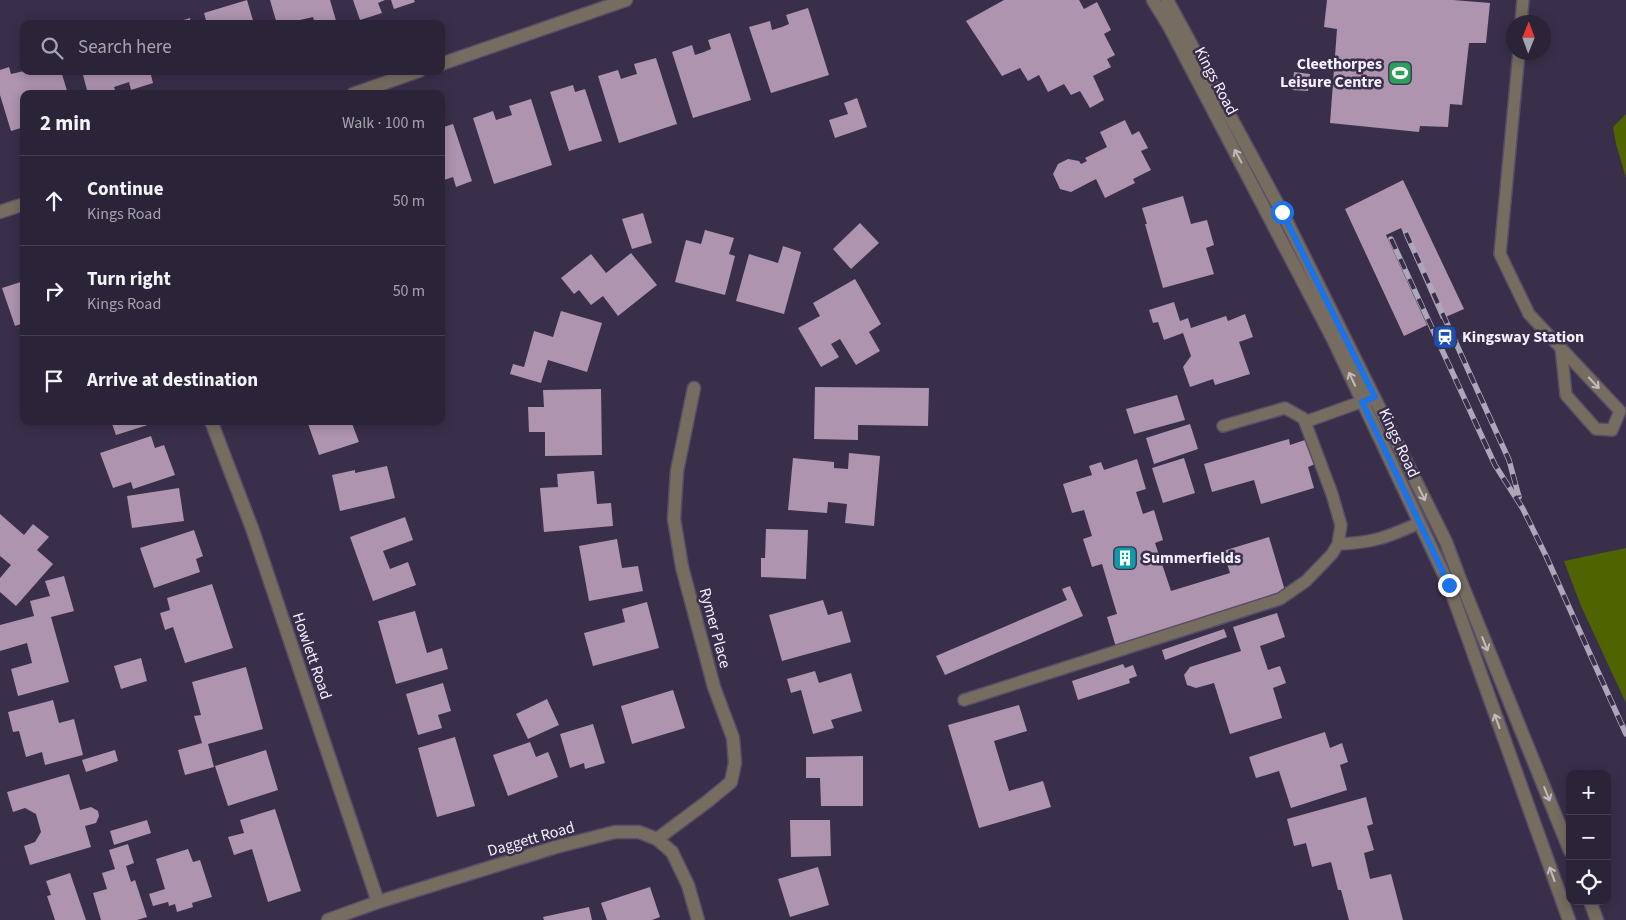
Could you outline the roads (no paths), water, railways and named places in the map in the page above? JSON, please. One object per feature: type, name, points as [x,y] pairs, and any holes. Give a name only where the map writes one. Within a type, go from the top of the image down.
[{"type":"street","points":[[445,63],[626,0]]},
{"type":"street","name":"Kings Road","points":[[1153,0],[1169,26],[1334,339],[1449,585],[1569,920]]},
{"type":"street","name":"Kings Road","points":[[1167,0],[1259,169],[1375,397],[1446,542],[1566,841]]},
{"type":"street","points":[[364,90],[408,75]]},
{"type":"street","points":[[0,212],[20,205]]},
{"type":"street","name":"Rymer Place","points":[[657,839],[731,782],[735,762],[732,738],[714,687],[682,567],[674,519],[677,471],[694,388]]},
{"type":"street","name":"Howlett Road","points":[[213,425],[252,528],[378,902]]},
{"type":"street","name":"Daggett Road","points":[[328,920],[378,902],[556,847],[616,832],[639,832],[657,839],[672,852],[688,885],[698,920]]},
{"type":"street","points":[[1591,905],[1597,920]]},
{"type":"lane","points":[[1522,15],[1523,0]]},
{"type":"lane","points":[[1517,60],[1500,254],[1529,314],[1561,347],[1620,411],[1612,430],[1596,429],[1566,395],[1561,347]]},
{"type":"lane","points":[[1248,177],[1259,169]]},
{"type":"lane","points":[[1305,422],[1375,397]]},
{"type":"lane","points":[[964,700],[1280,599],[1306,581],[1332,554],[1338,544],[1340,525],[1332,494],[1302,418],[1285,408],[1223,426]]},
{"type":"lane","points":[[1338,544],[1362,543],[1388,538],[1419,523]]},
{"type":"lane","points":[[1483,681],[1499,677]]},
{"type":"railway","points":[[1406,233],[1509,460],[1519,497]]},
{"type":"railway","points":[[1391,239],[1495,465],[1523,509],[1546,556],[1626,734]]},
{"type":"place","name":"Cleethorpes Leisure Centre","points":[[1400,73]]},
{"type":"place","name":"Kingsway Station","points":[[1445,337]]},
{"type":"place","name":"Summerfields","points":[[1125,558]]}]
